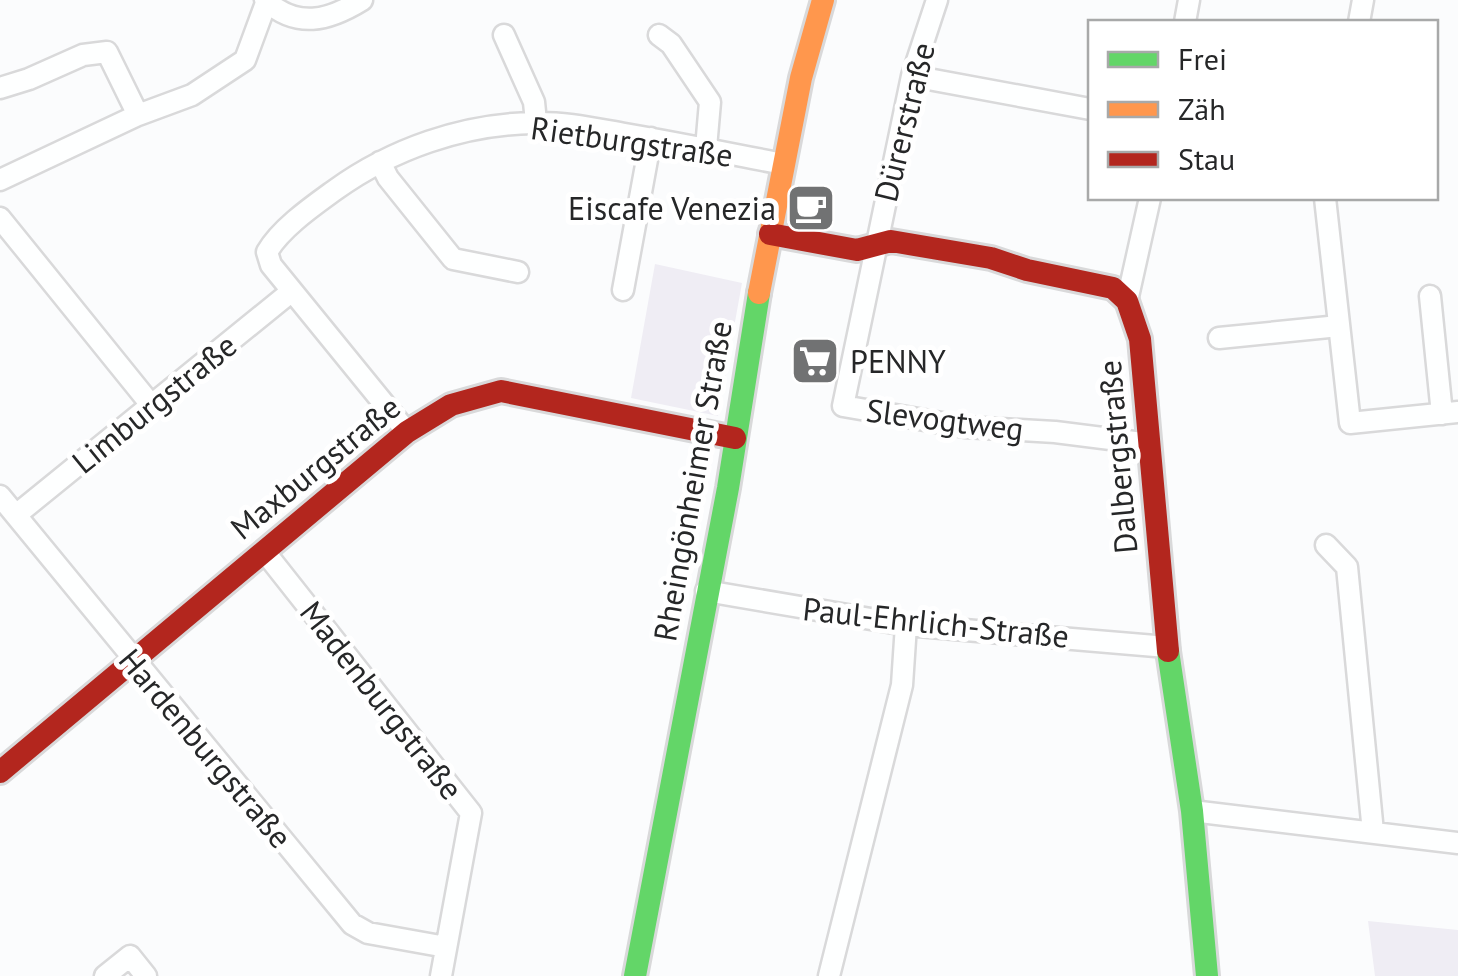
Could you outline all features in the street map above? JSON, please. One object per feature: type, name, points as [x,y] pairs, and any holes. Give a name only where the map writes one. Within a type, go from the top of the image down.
[{"type":"street","points":[[0,180],[138,115],[192,95],[246,60],[265,2],[309,20],[328,19],[362,0]]},
{"type":"street","name":"Rheingönheimer Straße","points":[[636,976],[728,488],[783,164],[823,0]]},
{"type":"street","name":"Dürerstraße","points":[[874,245],[912,76],[937,0]]},
{"type":"street","points":[[660,35],[671,44],[710,102],[706,148]]},
{"type":"street","points":[[504,36],[534,102],[536,122]]},
{"type":"street","points":[[0,88],[82,55],[106,52],[138,115]]},
{"type":"street","points":[[912,76],[1088,109]]},
{"type":"street","name":"Rietburgstraße","points":[[407,432],[270,265],[268,252],[272,244],[326,197],[380,162],[440,138],[486,127],[536,122],[651,138],[783,164]]},
{"type":"street","points":[[623,290],[651,138]]},
{"type":"street","points":[[380,162],[388,178],[452,259],[518,272]]},
{"type":"street","points":[[1127,301],[1150,200]]},
{"type":"street","points":[[1325,200],[1350,423],[1450,413],[1430,296]]},
{"type":"street","points":[[0,218],[152,406]]},
{"type":"street","points":[[770,234],[857,250],[892,241],[991,258],[1027,270],[1113,288],[1127,301]]},
{"type":"street","name":"Slevogtweg","points":[[874,245],[843,406],[965,427],[1055,432],[1150,444]]},
{"type":"street","name":"Limburgstraße","points":[[16,515],[292,291]]},
{"type":"street","name":"Dalbergstraße","points":[[1127,301],[1140,339],[1167,647],[1192,811],[1207,976]]},
{"type":"street","points":[[1219,338],[1339,326]]},
{"type":"street","name":"Maxburgstraße","points":[[0,772],[441,407],[501,391],[735,438]]},
{"type":"street","name":"Hardenburgstraße","points":[[0,496],[352,924],[368,933],[446,948]]},
{"type":"street","points":[[1326,545],[1347,567],[1373,832]]},
{"type":"street","name":"Madenburgstraße","points":[[264,551],[471,813],[441,976]]},
{"type":"street","name":"Paul-Ehrlich-Straße","points":[[706,591],[906,625],[1167,647]]},
{"type":"street","points":[[830,976],[902,685],[906,625]]},
{"type":"street","points":[[1192,811],[1458,842]]},
{"type":"street","points":[[106,976],[130,956],[146,976]]},
{"type":"shaded area","points":[[655,264],[742,283],[718,416],[631,398]]},
{"type":"shaded area","points":[[1368,921],[1458,930],[1458,976],[1375,976]]},
{"type":"traffic: fast","points":[[635,976],[728,488],[759,293]]},
{"type":"traffic: fast","points":[[1168,651],[1192,811],[1207,976]]},
{"type":"traffic: slow","points":[[759,293],[801,78],[823,0]]},
{"type":"traffic: jam","points":[[770,234],[857,250],[891,241],[991,258],[1027,270],[1113,288],[1127,301],[1140,339],[1168,651]]},
{"type":"traffic: jam","points":[[0,772],[407,432],[451,405],[501,391],[735,438]]},
{"type":"place","name":"Eiscafe Venezia","points":[[811,208]]},
{"type":"place","name":"PENNY","points":[[815,361]]}]
